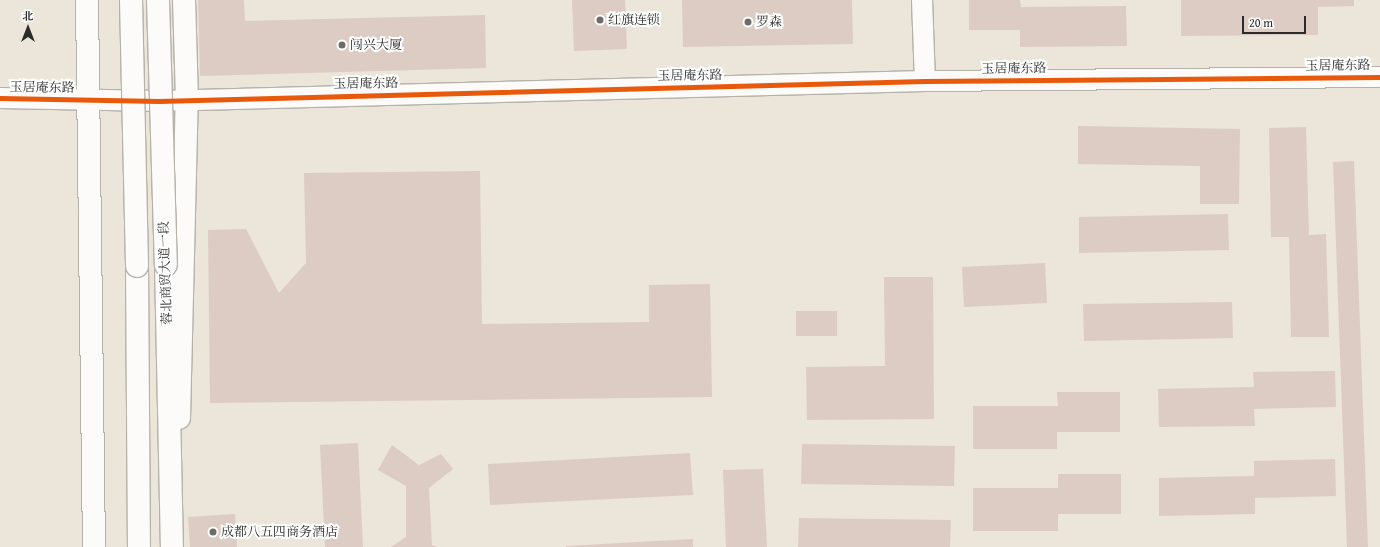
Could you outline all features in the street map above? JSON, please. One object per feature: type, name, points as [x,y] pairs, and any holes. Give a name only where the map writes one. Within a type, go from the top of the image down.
[{"type":"main road","points":[[87,0],[86,100],[94,547]]},
{"type":"main road","points":[[131,0],[138,266],[139,547]]},
{"type":"main road","name":"蓉北商贸大道一段","points":[[158,0],[172,547]]},
{"type":"main road","name":"蓉北商贸大道一段","points":[[183,547],[179,421],[187,100],[184,0]]},
{"type":"street","points":[[922,0],[925,81]]},
{"type":"street","name":"玉居庵东路","points":[[0,98],[160,101],[925,81],[1380,77]]},
{"type":"building","name":"闯兴大厦","points":[[198,0],[244,0],[245,21],[485,15],[486,68],[200,76]]},
{"type":"building","points":[[572,0],[625,0],[627,49],[574,51]]},
{"type":"building","points":[[682,0],[852,0],[853,44],[683,47]]},
{"type":"building","points":[[969,0],[1020,0],[1021,7],[1126,6],[1127,46],[1020,47],[1020,30],[969,30]]},
{"type":"building","points":[[1181,0],[1354,0],[1354,6],[1318,7],[1318,35],[1181,36]]},
{"type":"building","points":[[1078,126],[1240,129],[1239,204],[1200,204],[1200,166],[1078,164]]},
{"type":"building","points":[[1306,127],[1309,235],[1326,234],[1329,337],[1291,337],[1289,237],[1271,237],[1269,128]]},
{"type":"building","points":[[1354,161],[1368,547],[1347,547],[1333,162]]},
{"type":"building","points":[[480,171],[482,324],[649,322],[649,285],[710,284],[712,397],[210,403],[208,230],[246,229],[279,293],[306,263],[304,173]]},
{"type":"building","points":[[1228,214],[1229,250],[1079,253],[1079,217]]},
{"type":"building","points":[[1045,263],[1047,303],[964,307],[962,267]]},
{"type":"building","points":[[884,277],[933,277],[934,419],[807,420],[806,367],[885,366]]},
{"type":"building","points":[[1232,302],[1233,338],[1084,341],[1083,304]]},
{"type":"building","points":[[796,311],[837,311],[837,336],[796,336]]},
{"type":"building","points":[[1335,371],[1336,407],[1254,409],[1255,426],[1159,427],[1158,389],[1254,387],[1253,372]]},
{"type":"building","points":[[1057,392],[1120,392],[1120,432],[1057,432],[1057,449],[973,449],[973,406],[1058,406]]},
{"type":"building","points":[[358,443],[363,547],[325,547],[320,445]]},
{"type":"building","points":[[802,444],[955,446],[954,486],[801,484]]},
{"type":"building","points":[[392,445],[419,465],[441,454],[453,469],[429,488],[432,545],[437,547],[391,547],[406,537],[406,486],[378,470]]},
{"type":"building","points":[[690,453],[693,495],[490,505],[488,464]]},
{"type":"building","points":[[1335,459],[1336,496],[1255,498],[1255,514],[1159,516],[1159,478],[1254,476],[1254,461]]},
{"type":"building","points":[[763,469],[767,547],[726,547],[723,470]]},
{"type":"building","points":[[1058,474],[1121,474],[1121,514],[1058,514],[1058,531],[973,531],[973,488],[1058,488]]},
{"type":"building","name":"成都八五四商务酒店","points":[[235,514],[237,547],[190,547],[188,517]]},
{"type":"building","points":[[799,518],[951,520],[950,547],[798,547]]},
{"type":"building","points":[[693,539],[693,547],[566,547],[566,546]]},
{"type":"cycle path","points":[[0,98],[159,101],[925,81],[1380,77]]},
{"type":"place","name":"红旗连锁","points":[[600,20]]},
{"type":"place","name":"罗森","points":[[748,22]]},
{"type":"place","name":"闯兴大厦","points":[[342,45]]},
{"type":"place","name":"成都八五四商务酒店","points":[[213,532]]}]
